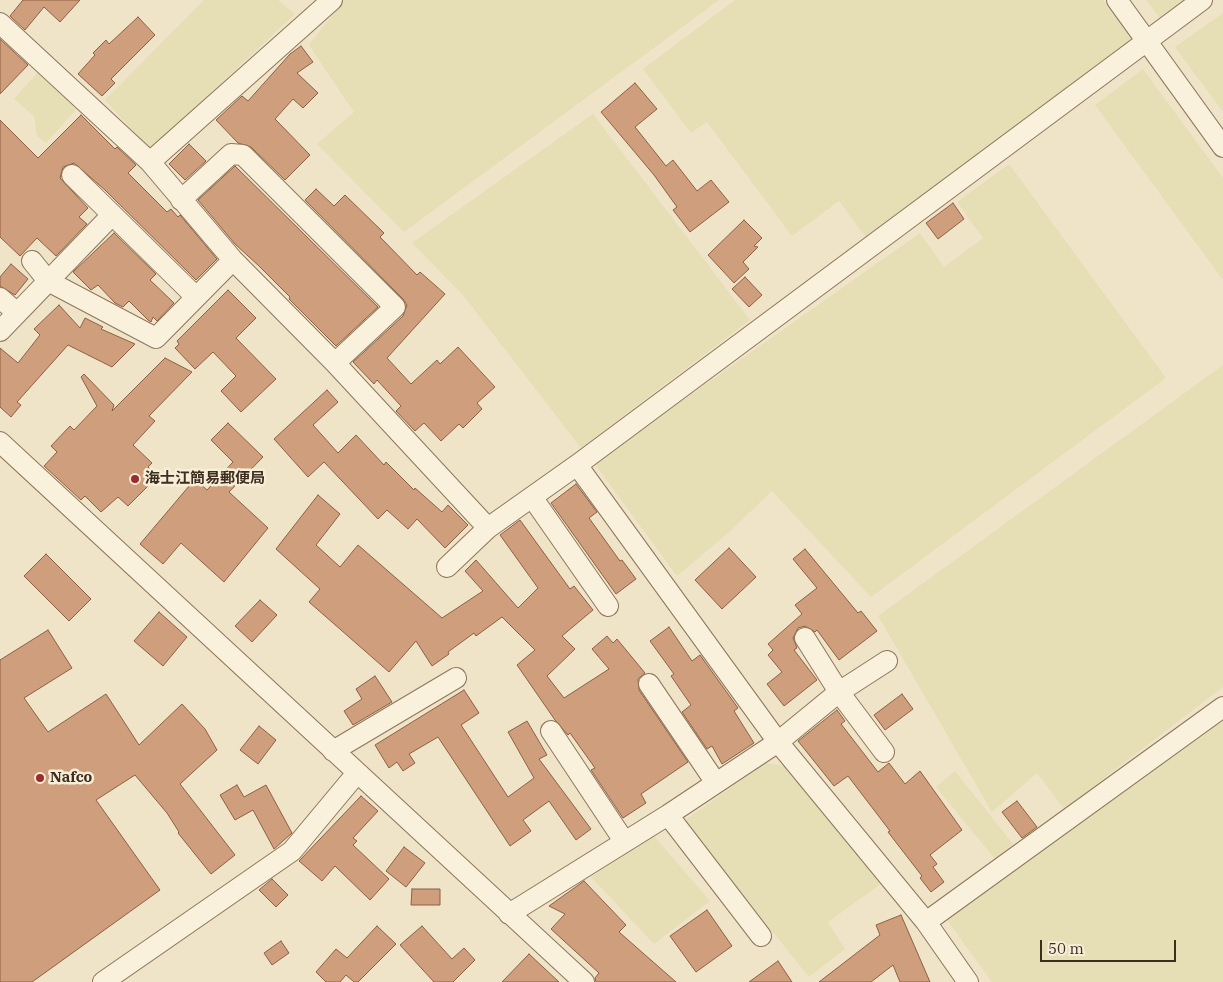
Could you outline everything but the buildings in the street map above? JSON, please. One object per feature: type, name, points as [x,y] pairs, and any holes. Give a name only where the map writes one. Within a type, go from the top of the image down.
[{"type":"street","points":[[150,162],[332,0]]},
{"type":"street","points":[[1117,0],[1223,147]]},
{"type":"street","points":[[447,567],[488,528],[577,465],[1202,0]]},
{"type":"street","points":[[0,23],[150,162],[233,260],[335,363],[488,528]]},
{"type":"street","points":[[181,200],[231,154],[243,155],[395,306],[335,363]]},
{"type":"street","points":[[72,175],[196,298]]},
{"type":"street","points":[[0,331],[16,312],[112,215]]},
{"type":"street","points":[[32,261],[48,281],[156,338],[233,260]]},
{"type":"street","points":[[0,298],[16,312]]},
{"type":"street","points":[[0,442],[584,982]]},
{"type":"street","points":[[577,465],[778,742],[926,922],[968,982]]},
{"type":"street","points":[[532,497],[608,606]]},
{"type":"street","points":[[804,638],[839,692],[884,752]]},
{"type":"street","points":[[509,914],[668,815],[778,742],[839,692],[887,661]]},
{"type":"street","points":[[333,751],[456,678]]},
{"type":"street","points":[[649,684],[716,783]]},
{"type":"street","points":[[926,922],[1223,707]]},
{"type":"street","points":[[551,730],[624,841]]},
{"type":"street","points":[[103,982],[292,851],[357,773]]},
{"type":"street","points":[[668,815],[761,936]]},
{"type":"shaded area","points":[[204,0],[278,0],[295,14],[150,150],[105,100]]},
{"type":"shaded area","points":[[344,0],[719,0],[404,232],[317,144],[354,112],[309,45]]},
{"type":"shaded area","points":[[735,0],[1103,0],[1133,40],[867,239],[839,201],[792,236],[707,122],[691,133],[643,69]]},
{"type":"shaded area","points":[[1146,0],[1185,0],[1160,18]]},
{"type":"shaded area","points":[[1223,13],[1223,112],[1175,47]]},
{"type":"shaded area","points":[[1143,69],[1223,178],[1223,280],[1095,105]]},
{"type":"shaded area","points":[[39,71],[79,106],[46,143],[37,136],[34,116],[14,99]]},
{"type":"shaded area","points":[[593,114],[750,320],[581,448],[463,295],[412,243]]},
{"type":"shaded area","points":[[1009,164],[1166,378],[871,597],[772,491],[727,534],[677,576],[594,463],[920,233],[944,267],[983,238],[957,202]]},
{"type":"shaded area","points":[[1223,365],[1223,687],[1064,809],[1037,773],[992,812],[878,616]]},
{"type":"shaded area","points":[[1223,717],[1223,982],[992,982],[947,920]]},
{"type":"shaded area","points":[[766,763],[784,766],[881,884],[828,922],[845,949],[809,977],[684,821]]},
{"type":"shaded area","points":[[955,771],[1013,844],[995,859],[936,787]]},
{"type":"shaded area","points":[[653,835],[710,901],[654,944],[591,877]]},
{"type":"place","name":"海士江簡易郵便局","points":[[135,479]]},
{"type":"place","name":"Nafco","points":[[40,778]]}]
